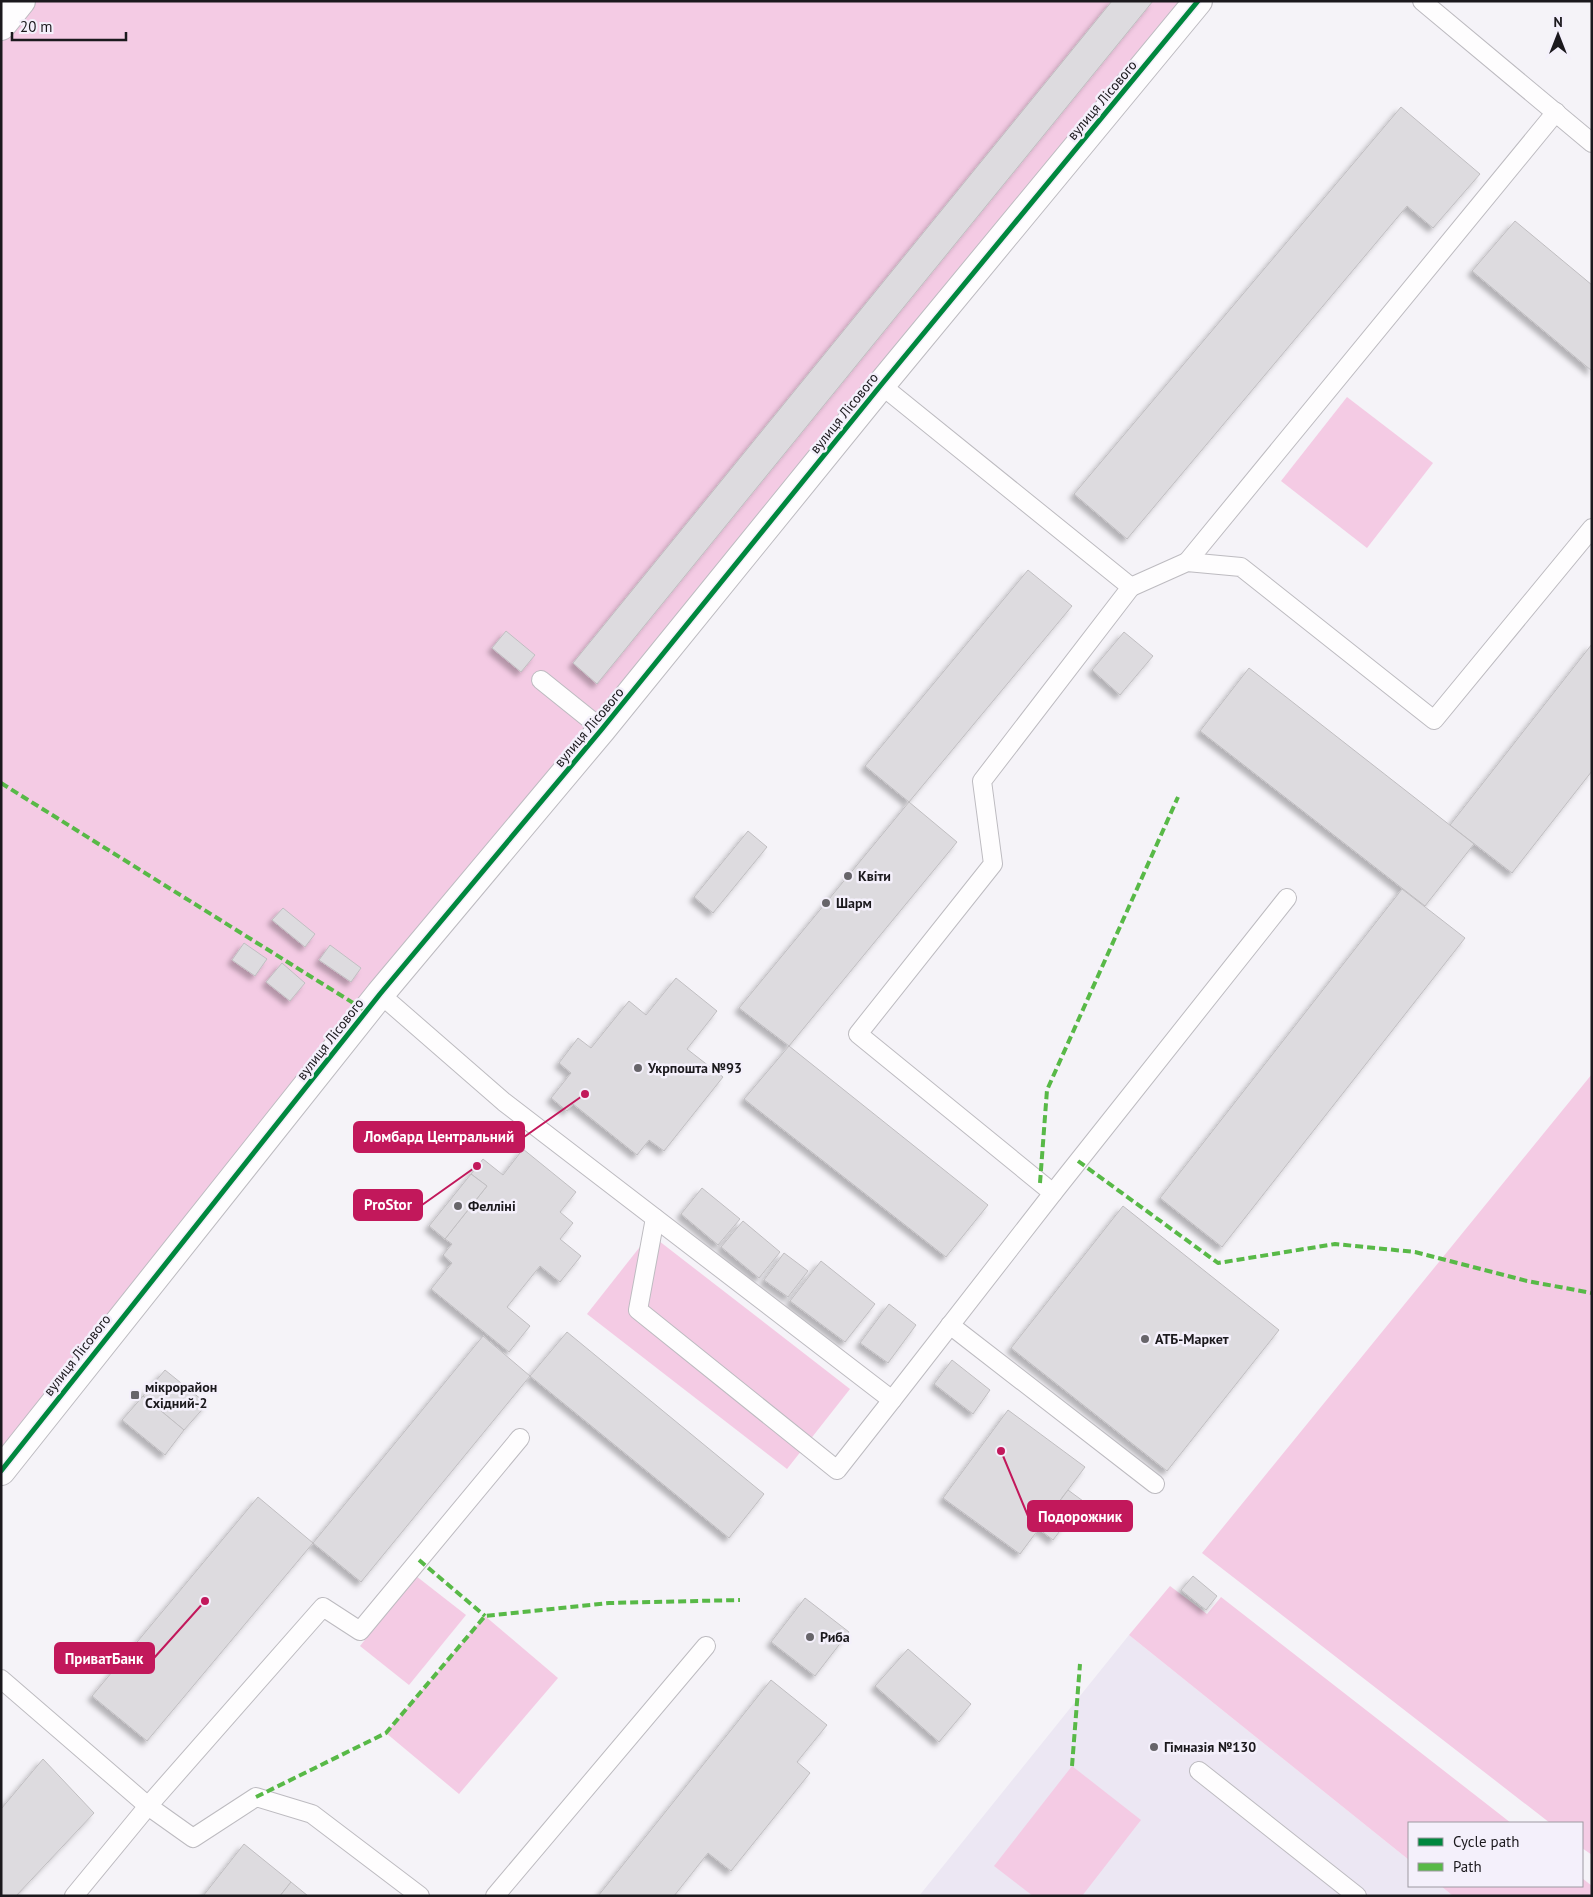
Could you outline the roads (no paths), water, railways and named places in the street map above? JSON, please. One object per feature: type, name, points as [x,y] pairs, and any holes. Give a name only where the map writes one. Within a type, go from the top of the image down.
[{"type":"street","points":[[1,26],[21,1]]},
{"type":"street","name":"вулиця Лісового","points":[[1,1471],[380,994],[602,729],[881,385],[1198,1]]},
{"type":"lane","points":[[1422,1],[1592,143]]},
{"type":"lane","points":[[1053,1193],[858,1034],[993,864],[982,781],[1131,587],[1187,562],[1556,112]]},
{"type":"lane","points":[[881,385],[1131,587]]},
{"type":"lane","points":[[1187,562],[1241,567],[1434,720],[1592,528]]},
{"type":"lane","points":[[541,680],[602,729]]},
{"type":"lane","points":[[656,1218],[638,1310],[837,1470],[1286,898]]},
{"type":"lane","points":[[380,994],[504,1102],[892,1400]]},
{"type":"lane","points":[[950,1325],[1154,1484]]},
{"type":"lane","points":[[74,1896],[148,1806],[323,1607],[360,1631],[520,1438]]},
{"type":"lane","points":[[495,1896],[706,1646]]},
{"type":"lane","points":[[1,1679],[148,1806],[193,1838],[256,1797],[312,1814],[420,1896]]},
{"type":"lane","points":[[1199,1771],[1356,1896]]},
{"type":"place","name":"Квіти","points":[[848,876]]},
{"type":"place","name":"Шарм","points":[[826,903]]},
{"type":"place","name":"Укрпошта №93","points":[[638,1068]]},
{"type":"place","name":"Ломбард Центральний","points":[[585,1094]]},
{"type":"place","name":"ProStor","points":[[477,1166]]},
{"type":"place","name":"Фелліні","points":[[458,1206]]},
{"type":"place","name":"АТБ-Маркет","points":[[1145,1339]]},
{"type":"place","name":"мікрорайон Східний-2","points":[[135,1395]]},
{"type":"place","name":"Подорожник","points":[[1001,1451]]},
{"type":"place","name":"ПриватБанк","points":[[205,1601]]},
{"type":"place","name":"Риба","points":[[810,1637]]},
{"type":"place","name":"Гімназія №130","points":[[1154,1747]]}]
